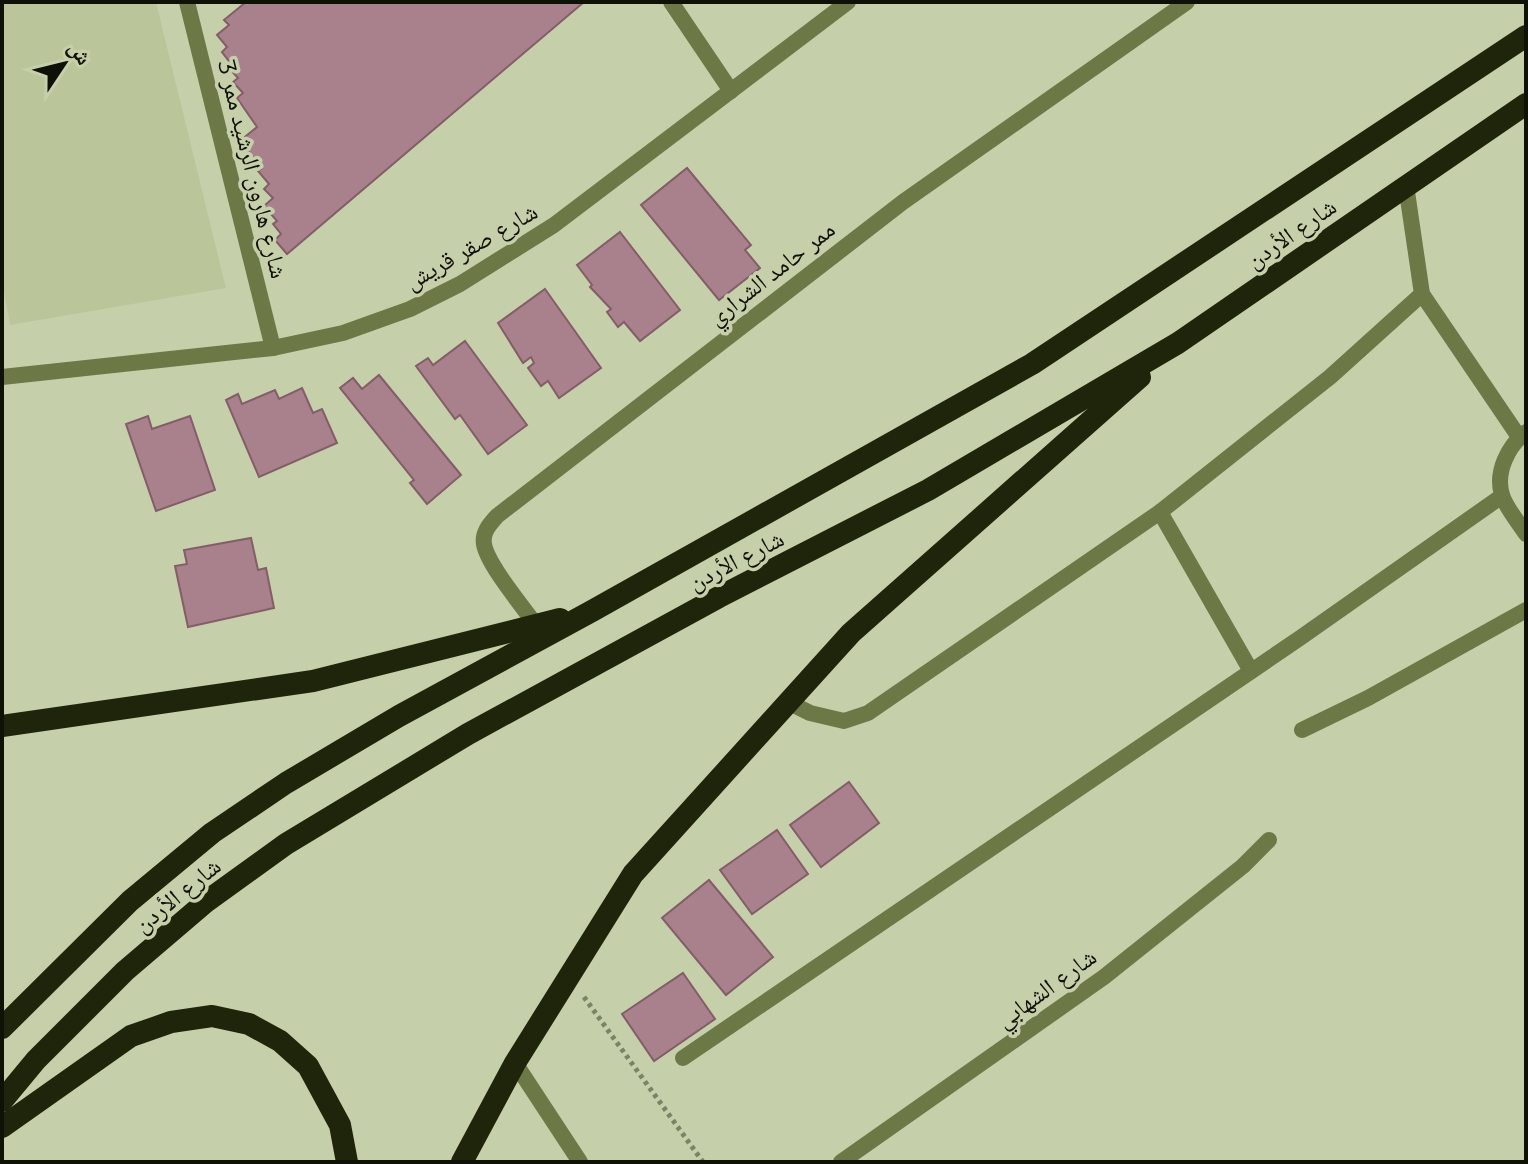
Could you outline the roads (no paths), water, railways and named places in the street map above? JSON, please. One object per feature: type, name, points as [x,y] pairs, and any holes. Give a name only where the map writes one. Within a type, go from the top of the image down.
[{"type":"highway","name":"شارع الأردن","points":[[2,1028],[130,901],[212,833],[286,783],[399,716],[1032,364],[1526,36]]},
{"type":"highway","name":"شارع الأردن","points":[[2,1101],[36,1060],[125,971],[207,901],[286,844],[468,734],[719,597],[928,490],[1178,343],[1526,104]]},
{"type":"highway","points":[[462,1162],[515,1063],[633,874],[851,633],[1178,343]]},
{"type":"highway","points":[[2,726],[313,681],[592,611]]},
{"type":"highway","points":[[2,1127],[131,1036],[171,1022],[212,1016],[249,1024],[280,1041],[308,1066],[340,1125],[347,1162]]},
{"type":"street","name":"شارع هارون الرشيد ممر 3","points":[[187,2],[273,348]]},
{"type":"street","points":[[671,2],[731,91]]},
{"type":"street","name":"شارع صقر قريش","points":[[2,377],[273,348],[343,333],[389,318],[437,297],[554,225],[848,2]]},
{"type":"street","name":"ممر حامد الشراري","points":[[536,625],[490,559],[484,542],[487,527],[497,516],[903,202],[1187,2]]},
{"type":"street","points":[[1406,185],[1422,294],[1523,435],[1506,454],[1502,496],[1526,534]]},
{"type":"street","points":[[788,702],[810,713],[844,721],[868,713],[1160,512],[1330,377],[1422,294]]},
{"type":"street","points":[[683,1058],[1502,496]]},
{"type":"street","points":[[1160,512],[1251,671]]},
{"type":"street","points":[[1302,730],[1368,698],[1526,610]]},
{"type":"street","name":"شارع الشهابي","points":[[841,1162],[1104,977],[1243,866],[1269,840]]},
{"type":"street","points":[[515,1063],[580,1162]]}]
